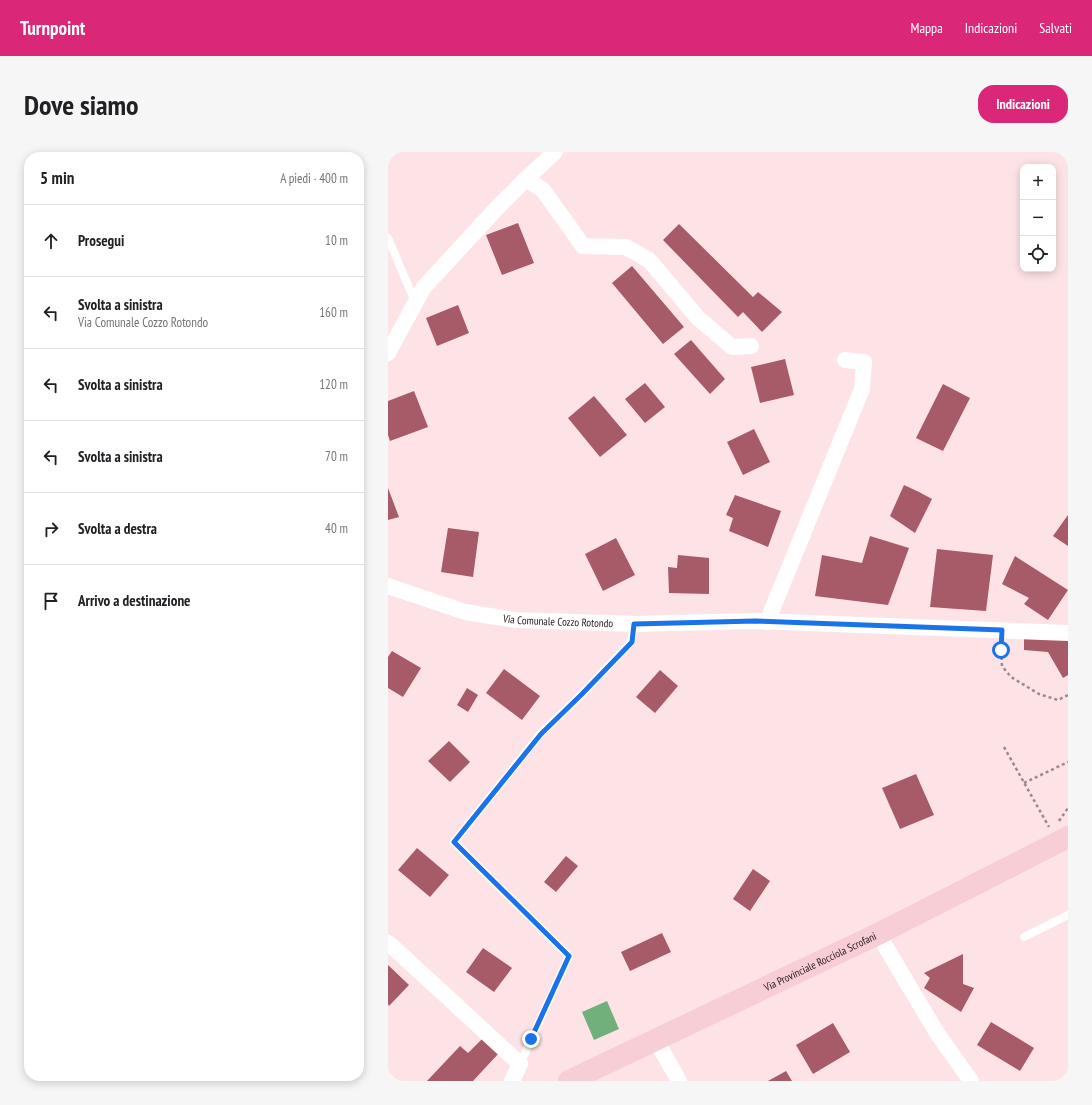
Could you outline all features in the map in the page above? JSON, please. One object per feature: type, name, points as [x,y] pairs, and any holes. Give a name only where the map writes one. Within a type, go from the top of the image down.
[{"type":"street","points":[[388,353],[424,287],[496,208],[555,152]]},
{"type":"street","points":[[526,179],[543,190],[583,246],[626,247],[650,260],[698,318],[732,347],[751,346]]},
{"type":"street","points":[[768,622],[862,389],[864,362],[845,360]]},
{"type":"street","name":"Via Comunale Cozzo Rotondo","points":[[388,586],[465,612],[516,620],[634,624],[768,622],[1002,630],[1066,628]]},
{"type":"street","name":"Via Provinciale Rocciola Scrofani","points":[[569,1081],[878,934],[1058,831]]},
{"type":"street","points":[[878,934],[937,1033],[971,1081]]},
{"type":"street","points":[[388,943],[520,1064],[512,1081]]},
{"type":"street","points":[[656,1040],[680,1081]]},
{"type":"lane","points":[[388,238],[415,302]]},
{"type":"lane","points":[[520,1064],[569,956],[454,842],[541,734],[632,642],[634,624]]},
{"type":"lane","points":[[1024,937],[1068,915]]},
{"type":"path","points":[[1002,630],[1002,666],[1011,677],[1045,696],[1058,700],[1068,695]]},
{"type":"path","points":[[1004,747],[1024,783],[1058,831]]},
{"type":"path","points":[[1024,783],[1068,762]]},
{"type":"path","points":[[1058,831],[1068,808]]},
{"type":"shaded area","points":[[607,1001],[619,1029],[594,1040],[582,1012]]},
{"type":"building","points":[[518,223],[534,263],[502,275],[486,235]]},
{"type":"building","points":[[679,224],[753,297],[758,292],[782,312],[762,332],[743,312],[738,317],[663,240]]},
{"type":"building","points":[[632,266],[684,327],[663,344],[612,283]]},
{"type":"building","points":[[458,305],[469,333],[437,346],[426,318]]},
{"type":"building","points":[[691,340],[725,379],[710,394],[674,354]]},
{"type":"building","points":[[785,359],[794,395],[760,403],[751,367]]},
{"type":"building","points":[[645,383],[665,407],[645,423],[625,399]]},
{"type":"building","points":[[943,384],[970,398],[943,451],[916,438]]},
{"type":"building","points":[[414,391],[428,427],[390,441],[388,435],[388,401]]},
{"type":"building","points":[[594,396],[627,435],[600,457],[568,418]]},
{"type":"building","points":[[754,429],[770,462],[743,475],[727,442]]},
{"type":"building","points":[[904,485],[932,499],[915,533],[890,516]]},
{"type":"building","points":[[388,488],[399,517],[388,520]]},
{"type":"building","points":[[735,495],[781,511],[768,547],[729,531],[733,518],[726,515]]},
{"type":"building","points":[[1068,515],[1068,546],[1053,536]]},
{"type":"building","points":[[448,528],[479,532],[473,577],[441,572]]},
{"type":"building","points":[[870,536],[909,548],[888,605],[815,596],[822,555],[862,563]]},
{"type":"building","points":[[616,538],[635,575],[603,591],[585,554]]},
{"type":"building","points":[[937,549],[993,555],[986,611],[930,607]]},
{"type":"building","points":[[678,555],[709,558],[709,594],[669,593],[668,567],[677,568]]},
{"type":"building","points":[[1015,556],[1068,590],[1048,620],[1024,604],[1029,598],[1002,584]]},
{"type":"building","points":[[1024,637],[1068,640],[1068,675],[1063,678],[1048,652],[1024,650]]},
{"type":"building","points":[[392,651],[421,668],[403,697],[388,688],[388,657]]},
{"type":"building","points":[[504,669],[540,696],[522,720],[486,693]]},
{"type":"building","points":[[660,670],[678,686],[655,713],[636,697]]},
{"type":"building","points":[[467,688],[478,695],[468,712],[457,705]]},
{"type":"building","points":[[449,741],[470,762],[450,782],[428,761]]},
{"type":"building","points":[[916,774],[934,815],[900,829],[882,788]]},
{"type":"building","points":[[417,848],[449,875],[430,897],[398,870]]},
{"type":"building","points":[[566,856],[578,866],[556,892],[544,882]]},
{"type":"building","points":[[753,869],[770,881],[750,911],[733,899]]},
{"type":"building","points":[[662,933],[671,952],[630,971],[621,952]]},
{"type":"building","points":[[483,948],[512,968],[494,992],[466,972]]},
{"type":"building","points":[[963,954],[963,984],[974,988],[961,1012],[924,988],[930,978],[924,973]]},
{"type":"building","points":[[388,965],[409,985],[389,1006],[388,1004]]},
{"type":"building","points":[[991,1022],[1034,1048],[1020,1071],[977,1045]]},
{"type":"building","points":[[833,1023],[850,1052],[813,1074],[796,1045]]},
{"type":"building","points":[[483,1038],[499,1053],[473,1081],[427,1081],[460,1046],[468,1053]]},
{"type":"building","points":[[786,1071],[792,1081],[768,1081]]},
{"type":"route","points":[[531,1039],[569,956],[454,842],[541,734],[632,642],[634,624],[755,621],[1002,630],[1001,650]]}]
